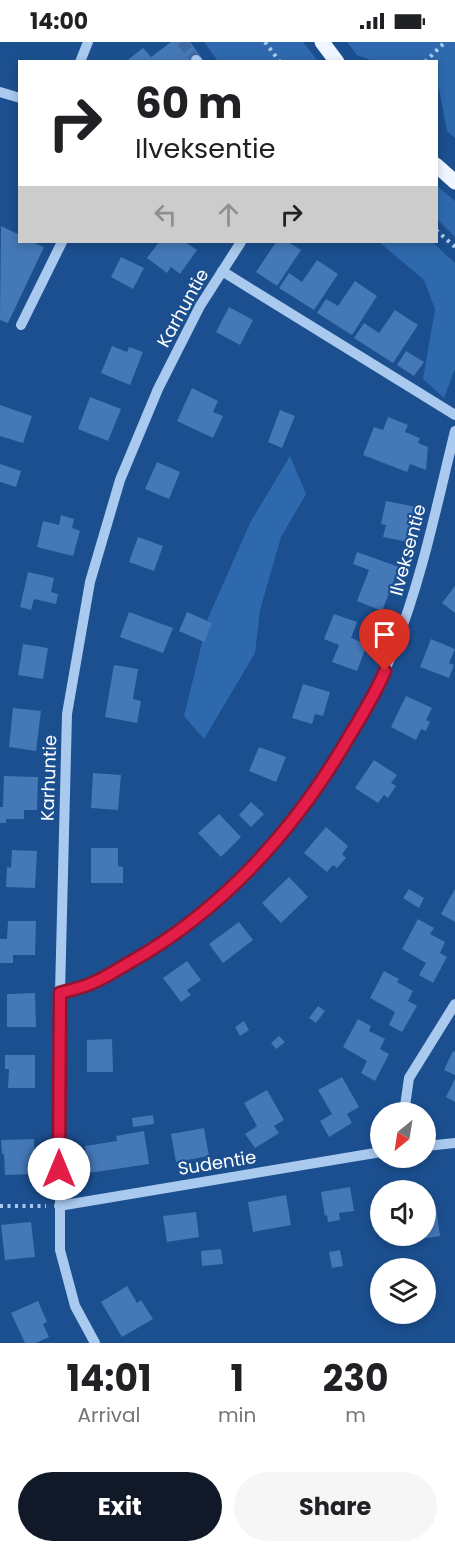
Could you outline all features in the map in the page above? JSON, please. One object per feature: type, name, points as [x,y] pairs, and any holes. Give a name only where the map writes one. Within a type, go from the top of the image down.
[{"type":"main road","points":[[322,42],[336,60]]},
{"type":"main road","points":[[438,167],[455,182]]},
{"type":"street","points":[[82,60],[88,42]]},
{"type":"street","points":[[0,92],[18,97]]},
{"type":"street","points":[[21,325],[62,243]]},
{"type":"street","name":"Karhuntie","points":[[95,1343],[75,1306],[60,1250],[60,993],[67,714],[90,582],[120,480],[158,389],[200,306],[240,243]]},
{"type":"street","points":[[222,271],[455,415]]},
{"type":"street","name":"Ilveksentie","points":[[60,993],[91,984],[172,937],[216,903],[274,843],[328,774],[375,694],[416,591],[455,431]]},
{"type":"street","points":[[406,1102],[409,1078],[455,1004]]},
{"type":"street","points":[[436,1145],[455,1143]]},
{"type":"street","name":"Sudentie","points":[[59,1206],[370,1154]]},
{"type":"path","points":[[265,42],[278,60]]},
{"type":"path","points":[[426,60],[445,42]]},
{"type":"path","points":[[438,232],[455,247]]},
{"type":"path","points":[[0,1206],[59,1206]]},
{"type":"shaded area","points":[[204,42],[303,42],[317,60],[217,60]]},
{"type":"shaded area","points":[[347,42],[455,42],[455,138],[447,131],[438,88],[438,60],[370,60],[357,55]]},
{"type":"shaded area","points":[[438,187],[455,201],[455,237],[438,220]]},
{"type":"shaded area","points":[[380,243],[433,243],[455,263],[455,369],[444,398],[423,379],[435,309],[424,280]]},
{"type":"shaded area","points":[[290,456],[306,494],[281,537],[260,610],[255,653],[204,739],[184,716],[208,618],[251,521]]},
{"type":"building","points":[[171,42],[190,42],[201,57],[197,60],[128,60],[143,48],[151,57]]},
{"type":"building","points":[[1,226],[18,234],[18,243],[34,243],[44,247],[8,323],[0,320]]},
{"type":"building","points":[[158,243],[186,243],[197,250],[180,274],[171,267],[167,273],[147,258]]},
{"type":"building","points":[[275,243],[290,243],[301,250],[277,286],[256,272]]},
{"type":"building","points":[[121,257],[144,268],[133,289],[111,277]]},
{"type":"building","points":[[317,260],[338,274],[314,310],[279,288],[289,273],[302,282]]},
{"type":"building","points":[[355,281],[377,296],[352,335],[317,313],[326,299],[338,306]]},
{"type":"building","points":[[229,307],[253,320],[240,345],[216,332]]},
{"type":"building","points":[[395,310],[418,325],[393,363],[354,338],[364,323],[379,333]]},
{"type":"building","points":[[112,346],[127,352],[129,347],[143,352],[130,385],[101,373]]},
{"type":"building","points":[[406,351],[424,362],[414,376],[397,365]]},
{"type":"building","points":[[192,388],[218,401],[213,412],[223,416],[213,438],[177,421]]},
{"type":"building","points":[[90,397],[121,409],[108,441],[78,429]]},
{"type":"building","points":[[0,405],[32,416],[23,443],[0,436]]},
{"type":"building","points":[[280,410],[295,416],[282,448],[268,442]]},
{"type":"building","points":[[388,417],[408,425],[405,432],[420,438],[418,443],[428,447],[426,470],[410,464],[407,472],[363,455],[374,427],[383,430]]},
{"type":"building","points":[[157,462],[180,472],[169,499],[145,489]]},
{"type":"building","points":[[0,464],[21,471],[16,487],[0,482]]},
{"type":"building","points":[[386,501],[416,507],[408,542],[383,537],[386,525],[381,524]]},
{"type":"building","points":[[61,515],[74,519],[72,528],[80,531],[73,556],[37,547],[43,521],[59,525]]},
{"type":"building","points":[[138,537],[163,546],[154,571],[129,562]]},
{"type":"building","points":[[357,552],[399,567],[382,611],[357,601],[369,570],[353,564]]},
{"type":"building","points":[[28,572],[54,578],[51,592],[58,594],[56,604],[34,599],[31,610],[20,607]]},
{"type":"building","points":[[455,586],[455,613],[442,603]]},
{"type":"building","points":[[129,612],[173,628],[163,653],[120,637]]},
{"type":"building","points":[[187,612],[212,623],[204,642],[179,631]]},
{"type":"building","points":[[334,614],[357,622],[351,638],[367,644],[357,671],[332,662],[339,645],[324,639]]},
{"type":"building","points":[[431,639],[455,649],[449,663],[454,665],[449,678],[420,667]]},
{"type":"building","points":[[23,644],[48,648],[43,679],[18,675]]},
{"type":"building","points":[[114,665],[138,669],[133,699],[141,701],[137,723],[105,717]]},
{"type":"building","points":[[303,684],[330,692],[323,716],[315,714],[312,724],[292,718]]},
{"type":"building","points":[[406,696],[432,708],[426,720],[430,722],[426,731],[421,729],[416,740],[391,727]]},
{"type":"building","points":[[13,708],[41,711],[36,751],[9,747]]},
{"type":"building","points":[[259,747],[286,757],[276,782],[249,771]]},
{"type":"building","points":[[374,760],[397,775],[391,783],[396,786],[388,798],[384,795],[378,803],[355,788]]},
{"type":"building","points":[[93,773],[121,775],[118,810],[91,808]]},
{"type":"building","points":[[4,776],[38,777],[37,810],[24,810],[24,819],[6,819],[6,823],[0,823]]},
{"type":"building","points":[[251,802],[264,814],[251,827],[239,815]]},
{"type":"building","points":[[219,814],[241,837],[221,857],[198,833]]},
{"type":"building","points":[[326,827],[348,846],[342,854],[346,858],[337,868],[333,865],[327,872],[304,853]]},
{"type":"building","points":[[91,848],[118,848],[118,866],[123,867],[123,883],[91,883]]},
{"type":"building","points":[[12,850],[37,851],[35,888],[6,887],[7,867],[11,868]]},
{"type":"building","points":[[289,877],[308,897],[281,923],[262,903]]},
{"type":"building","points":[[409,889],[424,898],[419,908],[403,898]]},
{"type":"building","points":[[455,889],[455,922],[441,914]]},
{"type":"building","points":[[418,919],[434,928],[430,934],[445,942],[440,953],[447,957],[433,983],[419,975],[426,963],[402,949]]},
{"type":"building","points":[[8,921],[36,921],[35,955],[13,955],[13,963],[0,963],[0,939],[7,939]]},
{"type":"building","points":[[239,922],[253,940],[223,963],[209,944]]},
{"type":"building","points":[[187,961],[201,980],[187,990],[191,995],[181,1002],[163,978]]},
{"type":"building","points":[[384,971],[399,979],[397,982],[413,991],[408,1001],[417,1006],[402,1032],[389,1025],[395,1012],[370,998]]},
{"type":"building","points":[[35,993],[36,1027],[7,1027],[7,994]]},
{"type":"building","points":[[318,1006],[325,1011],[316,1023],[309,1018]]},
{"type":"building","points":[[358,1019],[371,1026],[369,1031],[385,1039],[380,1049],[389,1054],[375,1081],[361,1073],[367,1061],[343,1047]]},
{"type":"building","points":[[244,1021],[249,1030],[240,1036],[235,1027]]},
{"type":"building","points":[[279,1036],[285,1042],[276,1049],[271,1043]]},
{"type":"building","points":[[112,1039],[113,1072],[87,1072],[87,1040]]},
{"type":"building","points":[[453,1051],[455,1052],[455,1075],[444,1070]]},
{"type":"building","points":[[5,1055],[35,1055],[35,1088],[8,1088],[9,1069],[5,1069]]},
{"type":"building","points":[[342,1077],[359,1107],[347,1114],[352,1123],[329,1137],[320,1121],[332,1114],[318,1090]]},
{"type":"building","points":[[455,1079],[455,1102],[446,1097]]},
{"type":"building","points":[[267,1090],[284,1120],[274,1126],[279,1133],[255,1148],[245,1134],[257,1126],[244,1103]]},
{"type":"building","points":[[153,1115],[154,1124],[133,1127],[132,1118]]},
{"type":"building","points":[[204,1128],[209,1156],[176,1162],[171,1134]]},
{"type":"building","points":[[144,1131],[149,1164],[89,1173],[85,1146],[117,1141],[116,1136]]},
{"type":"building","points":[[34,1139],[35,1174],[5,1175],[1,1140]]},
{"type":"building","points":[[350,1187],[354,1211],[339,1213],[340,1220],[328,1222],[321,1192]]},
{"type":"building","points":[[286,1195],[291,1225],[253,1232],[248,1202]]},
{"type":"building","points":[[436,1207],[440,1236],[436,1237]]},
{"type":"building","points":[[196,1212],[199,1237],[167,1242],[163,1216]]},
{"type":"building","points":[[31,1222],[35,1257],[5,1260],[1,1225]]},
{"type":"building","points":[[221,1249],[223,1264],[202,1266],[201,1251]]},
{"type":"building","points":[[340,1250],[343,1266],[332,1268],[329,1252]]},
{"type":"building","points":[[127,1286],[137,1303],[141,1300],[153,1319],[122,1337],[101,1302]]},
{"type":"building","points":[[38,1301],[47,1322],[43,1324],[49,1337],[36,1343],[25,1343],[11,1313]]},
{"type":"tunnel","points":[[182,42],[196,60]]},
{"type":"route","points":[[59,1169],[60,993],[91,984],[137,959],[172,937],[216,903],[274,843],[306,805],[328,774],[375,694],[385,671]]}]
